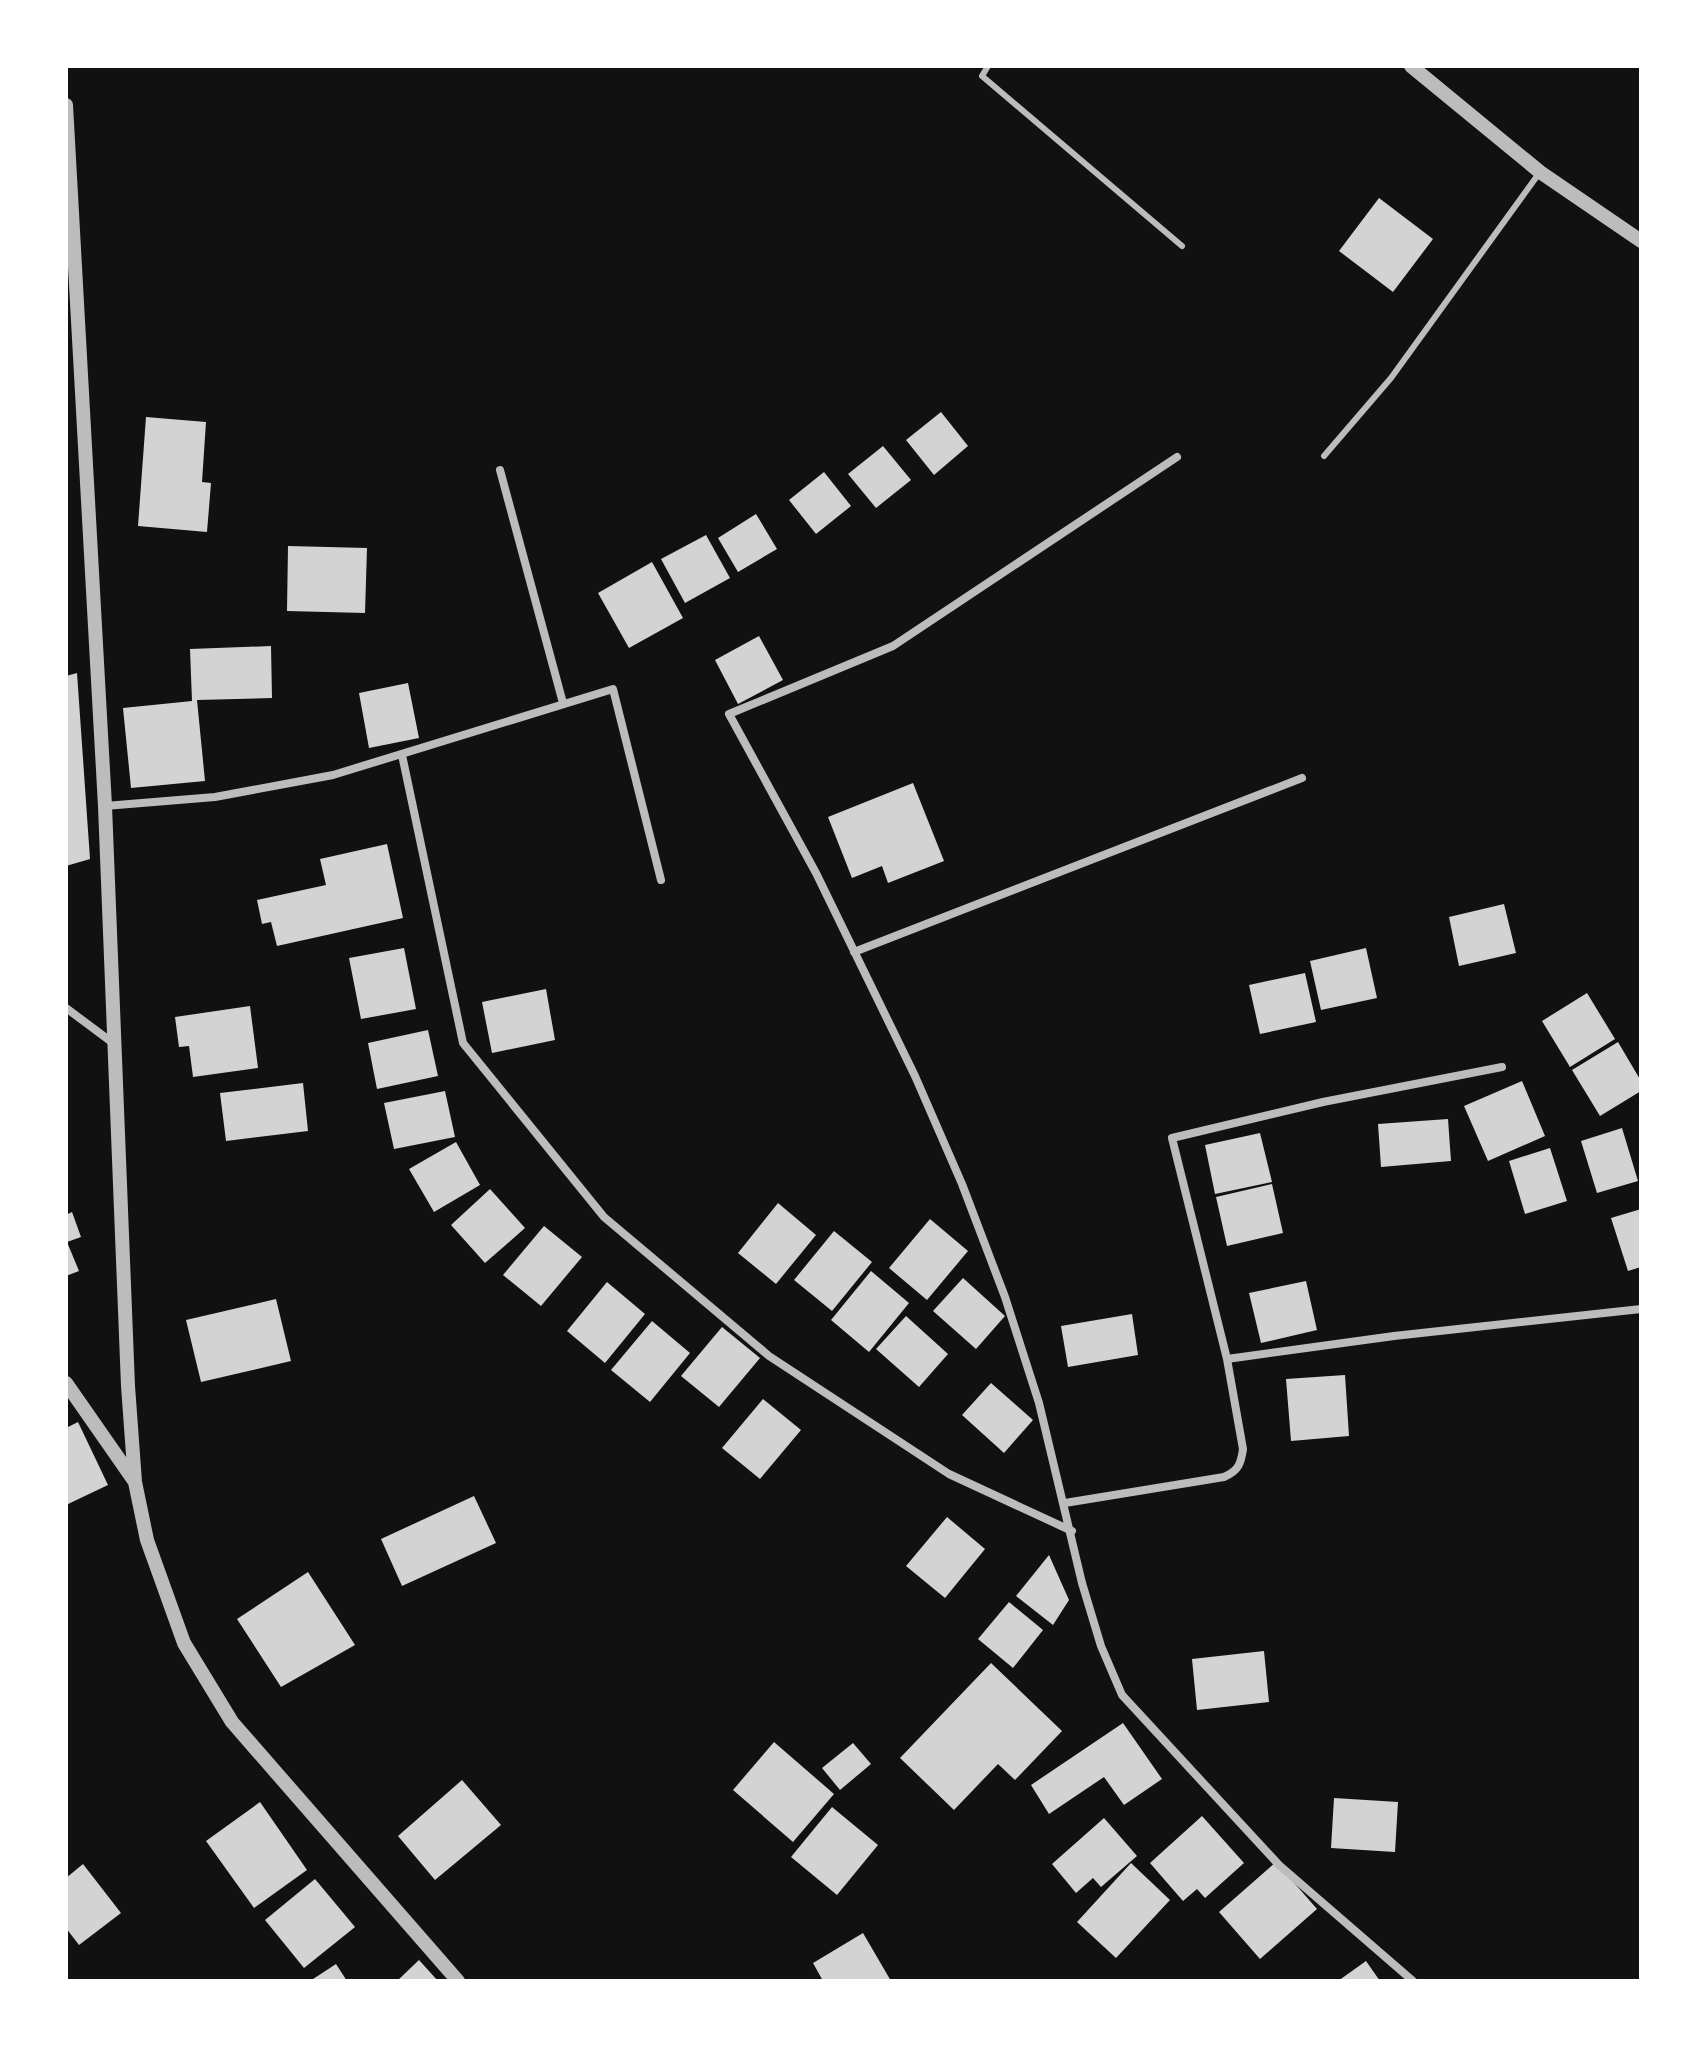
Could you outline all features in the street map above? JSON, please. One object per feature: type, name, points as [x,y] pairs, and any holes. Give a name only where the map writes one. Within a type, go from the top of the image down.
[{"type":"street","points":[[1411,66],[1540,172],[1641,241]]},
{"type":"street","points":[[67,114],[105,806],[113,1044],[135,1482],[147,1540],[164,1594],[208,1688],[232,1722],[345,1856],[458,1981]]},
{"type":"street","points":[[1177,457],[893,646],[729,714],[816,873],[915,1076],[973,1212],[1035,1390],[1072,1531],[1082,1583],[1101,1646],[1122,1695],[1279,1865],[1413,1981]]},
{"type":"street","points":[[500,470],[563,703]]},
{"type":"street","points":[[105,806],[283,787],[402,755],[613,689],[661,880]]},
{"type":"street","points":[[402,755],[463,1043],[604,1217],[769,1356],[949,1474],[1072,1531]]},
{"type":"street","points":[[854,952],[1302,778]]},
{"type":"street","points":[[66,1008],[113,1044]]},
{"type":"street","points":[[1065,1503],[1224,1477],[1235,1472],[1241,1462],[1243,1449],[1227,1359],[1172,1138],[1323,1102],[1502,1067]]},
{"type":"street","points":[[1227,1359],[1641,1309]]},
{"type":"street","points":[[66,1383],[135,1482]]},
{"type":"lane","points":[[988,66],[982,76],[1182,246]]},
{"type":"lane","points":[[1324,456],[1391,378],[1540,172]]},
{"type":"building","points":[[1379,198],[1433,239],[1393,292],[1339,251]]},
{"type":"building","points":[[941,412],[968,446],[934,475],[906,440]]},
{"type":"building","points":[[146,417],[206,422],[202,482],[211,483],[207,532],[138,526]]},
{"type":"building","points":[[883,446],[911,480],[876,508],[848,474]]},
{"type":"building","points":[[824,472],[851,506],[816,534],[789,500]]},
{"type":"building","points":[[756,514],[777,549],[738,572],[718,538]]},
{"type":"building","points":[[706,535],[730,578],[685,603],[661,559]]},
{"type":"building","points":[[288,546],[367,548],[365,613],[287,611]]},
{"type":"building","points":[[652,562],[683,618],[629,648],[598,593]]},
{"type":"building","points":[[759,636],[783,680],[738,704],[715,660]]},
{"type":"building","points":[[271,646],[272,698],[197,700],[205,781],[131,788],[123,708],[192,701],[190,649]]},
{"type":"building","points":[[77,673],[90,859],[66,866],[66,676]]},
{"type":"building","points":[[408,683],[419,738],[369,748],[359,693]]},
{"type":"building","points":[[913,783],[944,861],[888,883],[882,866],[852,878],[828,817]]},
{"type":"building","points":[[387,844],[403,918],[277,946],[271,922],[262,924],[257,900],[326,885],[320,859]]},
{"type":"building","points":[[1504,904],[1516,953],[1459,966],[1449,917]]},
{"type":"building","points":[[404,948],[416,1009],[361,1019],[349,958]]},
{"type":"building","points":[[1366,948],[1377,998],[1321,1010],[1310,961]]},
{"type":"building","points":[[1305,973],[1316,1022],[1260,1034],[1249,985]]},
{"type":"building","points":[[546,989],[555,1040],[492,1053],[482,1002]]},
{"type":"building","points":[[1587,993],[1615,1039],[1570,1067],[1542,1021]]},
{"type":"building","points":[[250,1006],[258,1068],[193,1077],[189,1046],[179,1047],[175,1017]]},
{"type":"building","points":[[428,1030],[438,1076],[377,1089],[368,1043]]},
{"type":"building","points":[[1618,1042],[1641,1081],[1641,1091],[1600,1116],[1572,1070]]},
{"type":"building","points":[[1522,1081],[1545,1136],[1488,1161],[1464,1106]]},
{"type":"building","points":[[303,1083],[308,1131],[226,1141],[220,1093]]},
{"type":"building","points":[[445,1091],[455,1137],[394,1149],[384,1103]]},
{"type":"building","points":[[1448,1119],[1451,1161],[1381,1167],[1378,1124]]},
{"type":"building","points":[[1622,1128],[1638,1181],[1597,1193],[1581,1141]]},
{"type":"building","points":[[1260,1133],[1272,1182],[1215,1194],[1205,1145]]},
{"type":"building","points":[[456,1142],[480,1185],[434,1212],[409,1169]]},
{"type":"building","points":[[1550,1148],[1567,1201],[1525,1214],[1509,1161]]},
{"type":"building","points":[[1272,1184],[1283,1233],[1227,1246],[1216,1197]]},
{"type":"building","points":[[490,1189],[525,1228],[485,1263],[451,1225]]},
{"type":"building","points":[[778,1203],[816,1235],[776,1284],[738,1253]]},
{"type":"building","points":[[1641,1209],[1641,1267],[1628,1271],[1611,1218]]},
{"type":"building","points":[[72,1212],[81,1237],[67,1242],[79,1271],[66,1276],[66,1215]]},
{"type":"building","points":[[930,1219],[968,1251],[927,1300],[889,1268]]},
{"type":"building","points":[[544,1226],[582,1257],[541,1306],[503,1275]]},
{"type":"building","points":[[834,1231],[872,1262],[832,1311],[794,1280]]},
{"type":"building","points":[[871,1271],[909,1303],[869,1352],[831,1320]]},
{"type":"building","points":[[963,1278],[1005,1316],[976,1349],[933,1311]]},
{"type":"building","points":[[1306,1281],[1317,1330],[1261,1343],[1249,1293]]},
{"type":"building","points":[[607,1282],[645,1314],[605,1363],[567,1331]]},
{"type":"building","points":[[276,1299],[291,1361],[201,1382],[186,1320]]},
{"type":"building","points":[[1132,1314],[1138,1355],[1068,1367],[1061,1326]]},
{"type":"building","points":[[906,1316],[948,1354],[919,1387],[876,1349]]},
{"type":"building","points":[[652,1321],[690,1353],[650,1402],[611,1370]]},
{"type":"building","points":[[722,1327],[760,1358],[719,1407],[681,1376]]},
{"type":"building","points":[[1345,1375],[1349,1436],[1291,1441],[1286,1379]]},
{"type":"building","points":[[991,1383],[1033,1420],[1004,1453],[962,1415]]},
{"type":"building","points":[[763,1399],[801,1430],[760,1479],[722,1448]]},
{"type":"building","points":[[78,1422],[108,1485],[66,1505],[66,1428]]},
{"type":"building","points":[[474,1496],[496,1543],[402,1586],[381,1539]]},
{"type":"building","points":[[947,1517],[985,1549],[945,1598],[906,1566]]},
{"type":"building","points":[[1049,1555],[1069,1600],[1053,1625],[1016,1596]]},
{"type":"building","points":[[308,1572],[355,1645],[281,1687],[237,1619]]},
{"type":"building","points":[[1009,1602],[1043,1630],[1013,1668],[978,1639]]},
{"type":"building","points":[[1264,1651],[1269,1702],[1197,1710],[1192,1659]]},
{"type":"building","points":[[991,1663],[1062,1731],[1015,1780],[998,1764],[954,1810],[900,1758]]},
{"type":"building","points":[[1123,1723],[1162,1779],[1124,1805],[1104,1777],[1049,1814],[1031,1785]]},
{"type":"building","points":[[774,1742],[834,1794],[793,1842],[733,1790]]},
{"type":"building","points":[[853,1743],[871,1764],[840,1790],[822,1768]]},
{"type":"building","points":[[462,1780],[501,1825],[435,1880],[398,1836]]},
{"type":"building","points":[[1334,1798],[1398,1802],[1395,1852],[1331,1848]]},
{"type":"building","points":[[260,1802],[307,1870],[254,1908],[206,1841]]},
{"type":"building","points":[[832,1807],[878,1845],[837,1895],[791,1857]]},
{"type":"building","points":[[1202,1816],[1244,1863],[1205,1898],[1197,1889],[1183,1901],[1150,1863]]},
{"type":"building","points":[[1104,1818],[1137,1856],[1101,1887],[1093,1878],[1076,1893],[1052,1864]]},
{"type":"building","points":[[1276,1862],[1317,1909],[1260,1959],[1219,1912]]},
{"type":"building","points":[[1131,1863],[1170,1900],[1116,1958],[1077,1922]]},
{"type":"building","points":[[83,1864],[121,1913],[79,1945],[66,1928],[66,1878]]},
{"type":"building","points":[[315,1879],[355,1927],[304,1968],[265,1920]]},
{"type":"building","points":[[863,1933],[891,1981],[823,1981],[813,1963]]},
{"type":"building","points":[[419,1960],[438,1981],[397,1981]]},
{"type":"building","points":[[1366,1961],[1380,1981],[1338,1981]]},
{"type":"building","points":[[336,1964],[347,1981],[310,1981]]}]
